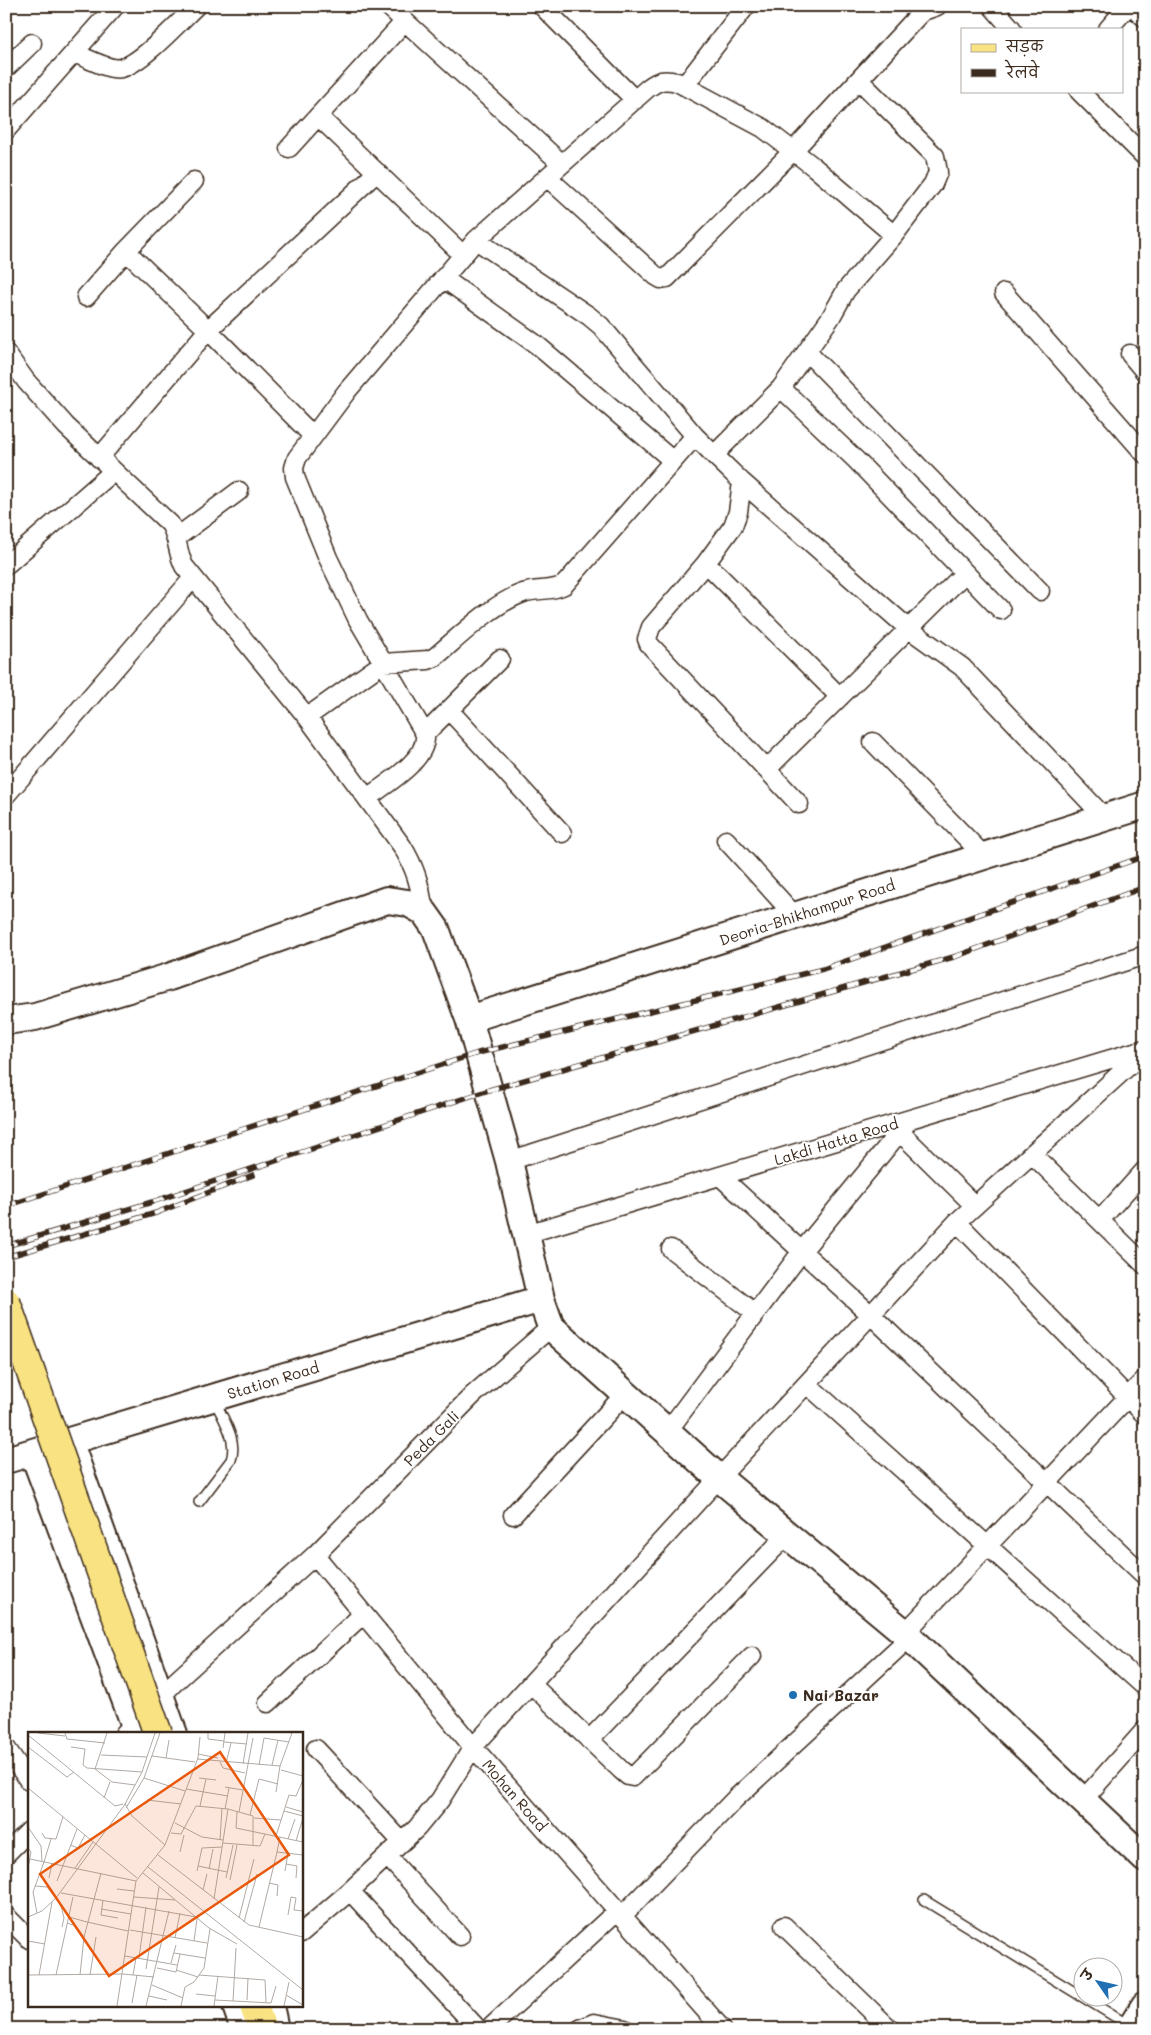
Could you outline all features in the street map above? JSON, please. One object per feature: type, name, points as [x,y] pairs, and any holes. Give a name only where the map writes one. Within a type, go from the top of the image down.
[{"type":"main road","name":"Deoria-Bhikhampur Road","points":[[469,1019],[1145,805]]},
{"type":"main road","points":[[6,1021],[35,1017],[169,977],[387,900],[408,903],[424,912],[436,929],[469,1019],[509,1161],[540,1299],[552,1327],[719,1478],[907,1635],[1145,1858]]},
{"type":"main road","name":"Station Road","points":[[6,1460],[540,1299]]},
{"type":"main road","points":[[6,1302],[139,1731]]},
{"type":"main road","points":[[69,1441],[173,1732]]},
{"type":"main road","points":[[33,1452],[139,1731]]},
{"type":"main road","points":[[1131,2028],[1145,2005]]},
{"type":"main road","points":[[237,2008],[244,2029]]},
{"type":"main road","points":[[255,2008],[262,2029]]},
{"type":"main road","points":[[270,2008],[275,2029]]},
{"type":"street","points":[[74,53],[111,68],[121,68],[144,55],[196,6]]},
{"type":"street","points":[[388,6],[562,164]]},
{"type":"street","points":[[542,6],[635,100]]},
{"type":"street","points":[[684,86],[746,6]]},
{"type":"street","points":[[547,177],[661,280],[667,278],[793,151],[916,18],[924,11],[937,6]]},
{"type":"street","points":[[992,6],[1011,28]]},
{"type":"street","points":[[1109,28],[1128,6]]},
{"type":"street","points":[[1132,6],[1145,18]]},
{"type":"street","points":[[6,130],[111,8]]},
{"type":"street","points":[[289,148],[405,21]]},
{"type":"street","points":[[6,68],[32,44]]},
{"type":"street","points":[[367,798],[413,762],[422,752],[426,743],[425,734],[358,620],[328,558],[295,477],[294,468],[297,458],[347,391],[476,240],[635,100],[657,82],[665,79],[684,86],[763,128],[894,235]]},
{"type":"street","points":[[714,455],[781,388],[807,352],[846,290],[894,235],[933,184],[938,172],[934,156],[859,80]]},
{"type":"street","points":[[1080,92],[1145,158]]},
{"type":"street","points":[[318,116],[463,255]]},
{"type":"street","points":[[99,458],[208,330],[377,172]]},
{"type":"street","points":[[86,297],[126,251],[194,181]]},
{"type":"street","points":[[476,240],[601,326],[695,436],[714,455],[742,482],[909,629],[962,667],[1106,818]]},
{"type":"street","points":[[126,251],[208,330],[313,436]]},
{"type":"street","points":[[442,278],[537,345],[672,460]]},
{"type":"street","points":[[1004,293],[1145,454]]},
{"type":"street","points":[[807,352],[1040,591]]},
{"type":"street","points":[[6,353],[32,388],[66,426],[170,524],[176,538],[179,556],[194,578],[307,717],[402,846],[414,866],[420,882],[424,912]]},
{"type":"street","points":[[1130,354],[1145,372]]},
{"type":"street","points":[[781,388],[856,460],[1001,610]]},
{"type":"street","points":[[307,717],[383,663],[428,660],[490,612],[513,598],[524,592],[556,590],[564,584],[695,436]]},
{"type":"street","points":[[6,565],[114,471]]},
{"type":"street","points":[[742,482],[736,520],[706,563],[650,627],[646,639],[799,804]]},
{"type":"street","points":[[176,538],[239,491]]},
{"type":"street","points":[[706,563],[840,697]]},
{"type":"street","points":[[767,769],[964,573]]},
{"type":"street","points":[[6,795],[194,578]]},
{"type":"street","points":[[425,734],[500,660]]},
{"type":"street","points":[[450,710],[562,833]]},
{"type":"street","points":[[873,742],[984,856]]},
{"type":"street","points":[[726,840],[795,916]]},
{"type":"street","points":[[509,1161],[1145,955]]},
{"type":"street","points":[[302,1932],[350,1891],[417,1828],[440,1800],[473,1747],[957,1222],[1145,1050]]},
{"type":"street","name":"Lakdi Hatta Road","points":[[526,1234],[720,1176],[905,1125],[1145,1050]]},
{"type":"street","points":[[667,1432],[802,1251],[905,1125],[975,1206]]},
{"type":"street","points":[[1032,1154],[1145,1264]]},
{"type":"street","points":[[1100,1220],[1145,1170]]},
{"type":"street","points":[[720,1176],[871,1315],[1145,1576]]},
{"type":"street","points":[[957,1222],[1145,1415]]},
{"type":"street","points":[[671,1250],[755,1313]]},
{"type":"street","name":"Peda Gali","points":[[139,1731],[161,1696],[315,1555],[473,1395],[552,1327]]},
{"type":"street","points":[[489,2029],[620,1914],[734,1800],[907,1635],[986,1545],[1145,1378]]},
{"type":"street","points":[[807,1384],[1145,1687]]},
{"type":"street","points":[[513,1515],[624,1394]]},
{"type":"street","points":[[589,1740],[787,1535]]},
{"type":"street","name":"Mohan Road","points":[[315,1555],[473,1747],[718,2027]]},
{"type":"street","points":[[268,1703],[363,1614]]},
{"type":"street","points":[[531,1684],[620,1770],[628,1776],[634,1777],[752,1656]]},
{"type":"street","points":[[1082,1800],[1145,1730]]},
{"type":"street","points":[[6,1748],[28,1780]]},
{"type":"street","points":[[316,1749],[402,1842]]},
{"type":"street","points":[[6,1854],[28,1832]]},
{"type":"street","points":[[388,1856],[460,1936]]},
{"type":"street","points":[[350,1891],[478,2029]]},
{"type":"street","points":[[6,1916],[28,1938]]},
{"type":"street","points":[[784,1926],[890,2029]]},
{"type":"street","points":[[580,2029],[594,2023],[625,2029]]},
{"type":"lane","points":[[198,1502],[232,1460],[234,1453],[233,1442],[213,1398]]},
{"type":"lane","points":[[924,1900],[1131,2028]]},
{"type":"railway","points":[[6,1206],[478,1053],[823,969],[1145,856]]},
{"type":"railway","points":[[6,1246],[152,1202],[489,1090],[957,956],[1145,887]]},
{"type":"railway","points":[[6,1257],[156,1213],[253,1175]]},
{"type":"place","name":"Nai Bazar","points":[[793,1695]]}]
